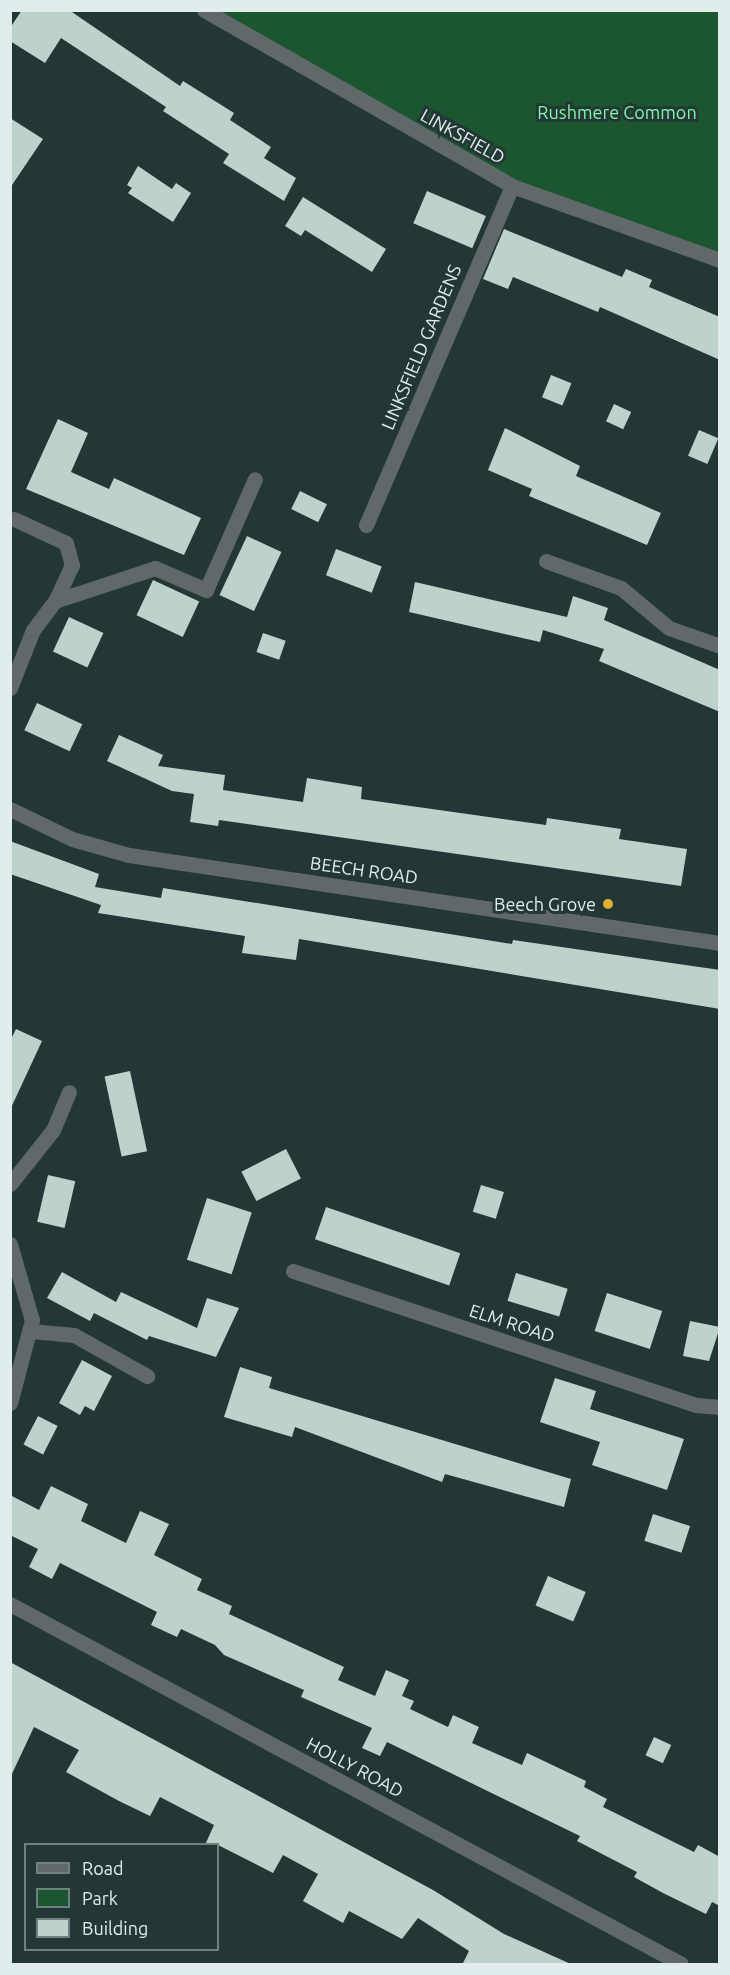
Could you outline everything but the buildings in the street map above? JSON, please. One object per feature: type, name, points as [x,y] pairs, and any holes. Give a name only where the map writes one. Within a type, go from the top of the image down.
[{"type":"street","name":"LINKSFIELD","points":[[204,10],[512,186],[720,260]]},
{"type":"street","name":"LINKSFIELD GARDENS","points":[[366,525],[512,186]]},
{"type":"street","points":[[55,601],[155,568],[206,590],[255,480]]},
{"type":"street","points":[[10,688],[33,630],[55,601],[72,565],[66,543],[14,519]]},
{"type":"street","points":[[546,561],[621,588],[669,628],[720,646]]},
{"type":"street","name":"BEECH ROAD","points":[[10,809],[72,839],[129,855],[720,943]]},
{"type":"street","points":[[10,1184],[52,1130],[69,1092]]},
{"type":"street","points":[[10,1244],[26,1286],[30,1331],[10,1403]]},
{"type":"street","name":"ELM ROAD","points":[[293,1271],[696,1405],[720,1407]]},
{"type":"street","points":[[30,1331],[74,1335],[147,1376]]},
{"type":"street","name":"HOLLY ROAD","points":[[10,1604],[681,1965]]},
{"type":"green space","name":"Rushmere Common","points":[[204,11],[719,11],[719,258],[512,186]]},
{"type":"place","name":"Beech Grove","points":[[608,904]]}]
